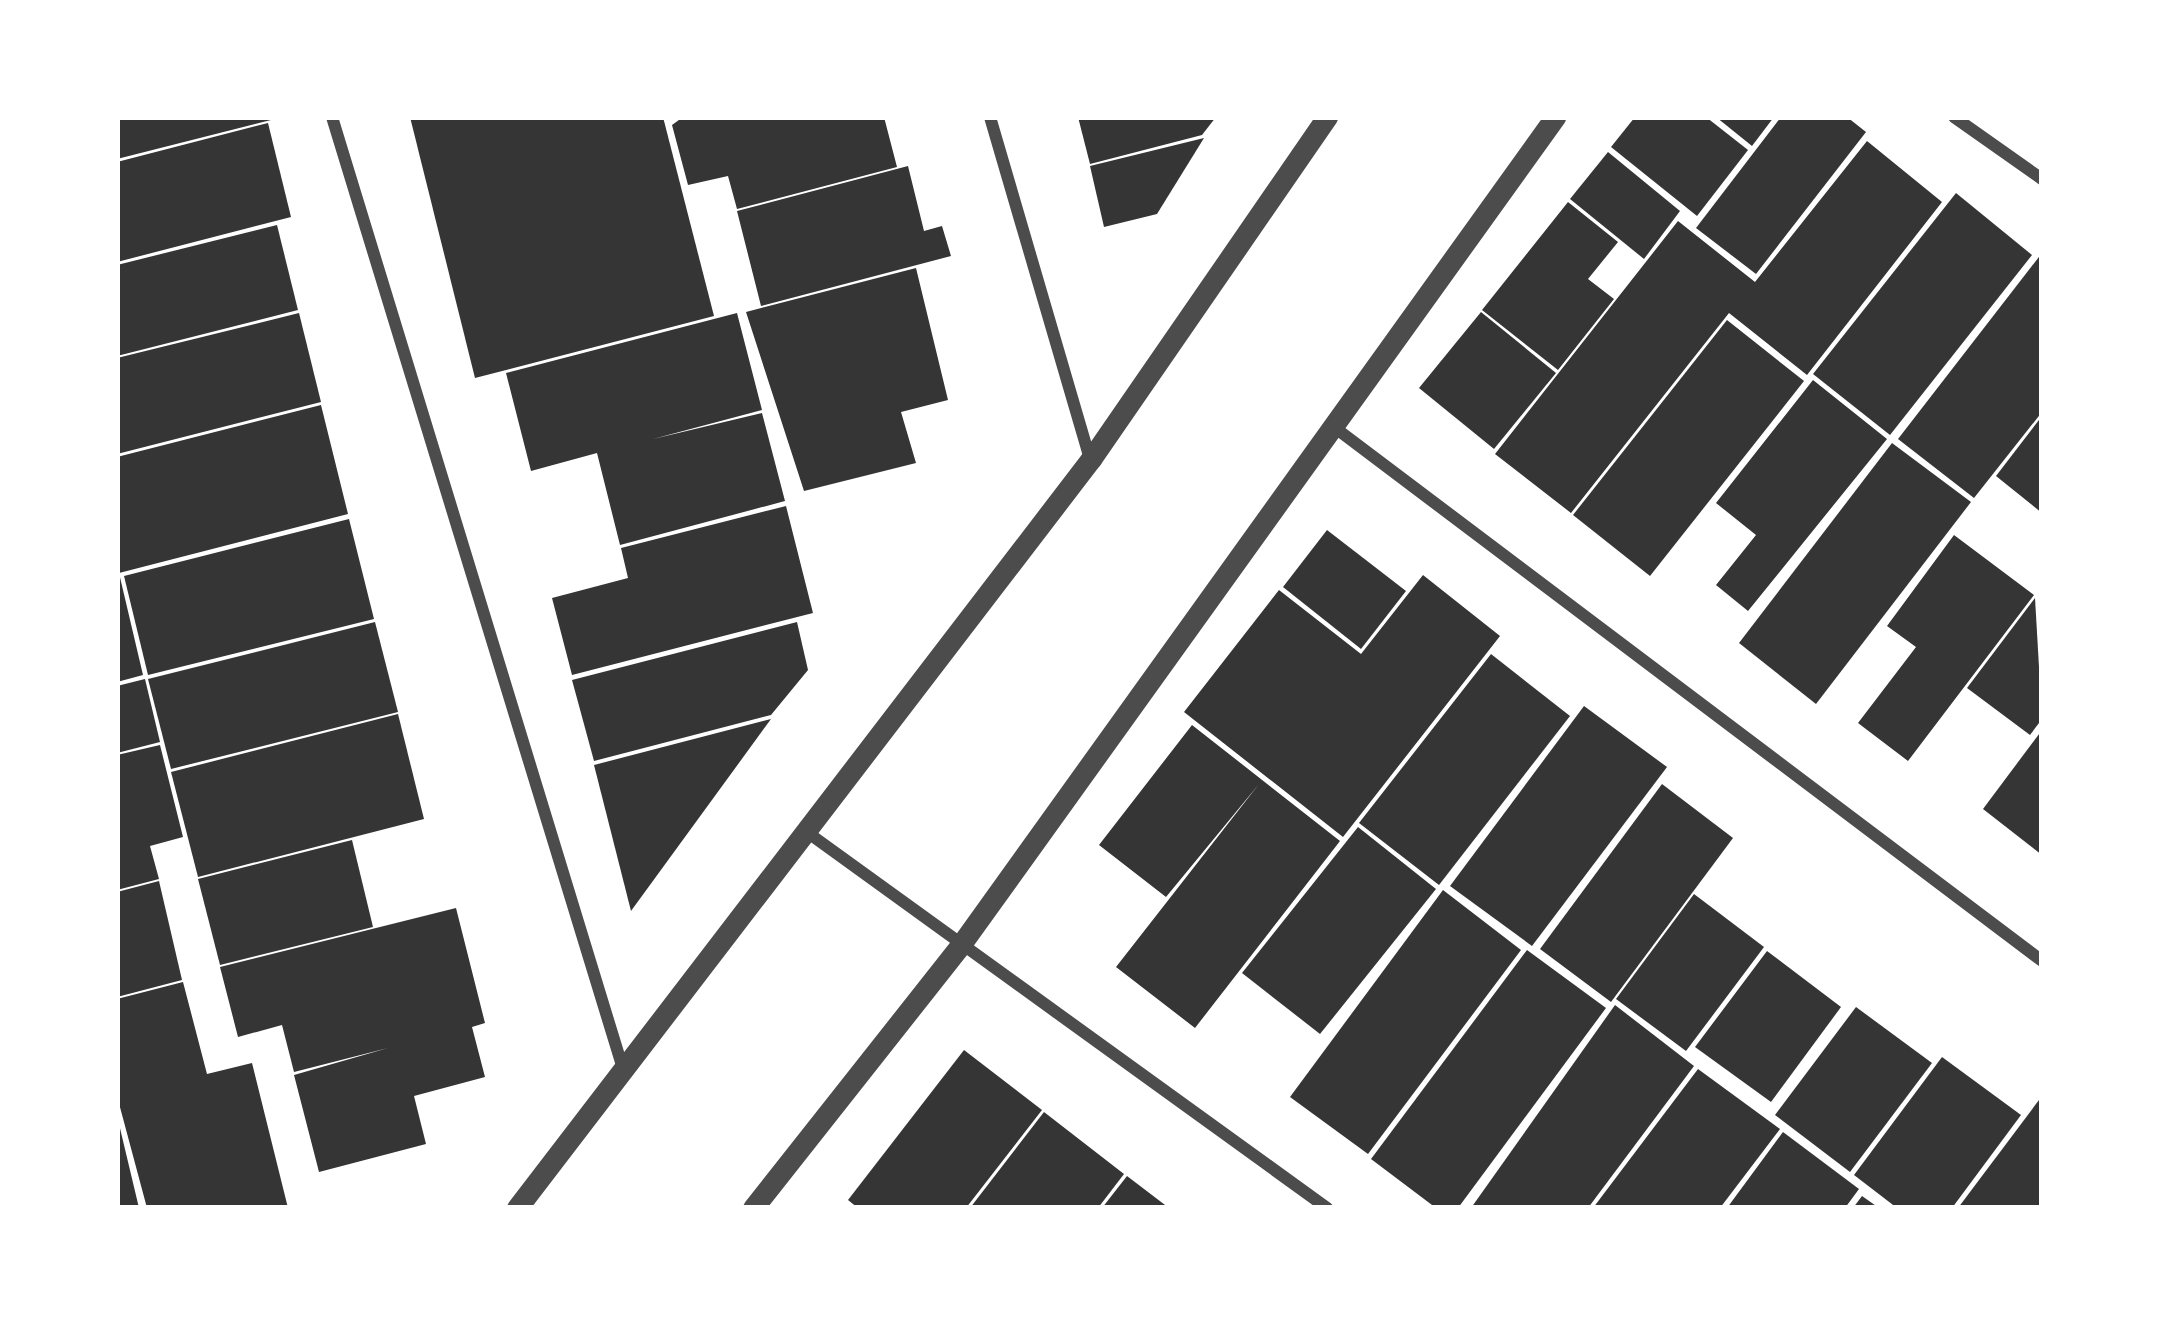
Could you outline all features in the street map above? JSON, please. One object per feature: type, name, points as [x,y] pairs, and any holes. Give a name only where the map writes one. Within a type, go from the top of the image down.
[{"type":"street","points":[[332,117],[626,1078]]},
{"type":"street","points":[[990,117],[1090,459]]},
{"type":"street","points":[[517,1208],[626,1078],[811,835],[1090,459],[1327,117]]},
{"type":"street","points":[[754,1208],[962,943],[1555,117]]},
{"type":"street","points":[[1954,117],[2042,179]]},
{"type":"street","points":[[1334,427],[2042,961]]},
{"type":"street","points":[[811,835],[1327,1208]]},
{"type":"building","points":[[117,117],[275,117],[275,119],[117,159]]},
{"type":"building","points":[[410,117],[663,117],[714,316],[475,378]]},
{"type":"building","points":[[683,117],[884,117],[897,167],[737,209],[728,176],[688,185],[672,125]]},
{"type":"building","points":[[1078,117],[1216,117],[1202,135],[1090,164]]},
{"type":"building","points":[[1635,117],[1706,117],[1748,150],[1697,216],[1611,147]]},
{"type":"building","points":[[1716,117],[1774,117],[1752,146]]},
{"type":"building","points":[[1781,117],[1847,117],[1866,132],[1756,274],[1696,228]]},
{"type":"building","points":[[268,123],[291,217],[117,262],[117,162]]},
{"type":"building","points":[[1204,138],[1157,214],[1104,227],[1090,166]]},
{"type":"building","points":[[1867,141],[1942,202],[1807,375],[1729,313],[1571,513],[1495,454],[1678,221],[1755,282]]},
{"type":"building","points":[[1608,152],[1680,211],[1644,259],[1570,199]]},
{"type":"building","points":[[908,166],[924,231],[942,226],[951,256],[761,306],[737,211]]},
{"type":"building","points":[[1956,193],[2032,255],[1890,435],[1813,374]]},
{"type":"building","points":[[1568,202],[1618,242],[1588,279],[1614,299],[1558,370],[1482,310]]},
{"type":"building","points":[[277,225],[298,310],[117,356],[117,265]]},
{"type":"building","points":[[2042,253],[2042,412],[1974,498],[1898,439]]},
{"type":"building","points":[[916,268],[948,400],[901,412],[916,463],[804,491],[746,312]]},
{"type":"building","points":[[1481,312],[1556,373],[1494,449],[1419,388]]},
{"type":"building","points":[[299,313],[321,402],[117,454],[117,358]]},
{"type":"building","points":[[737,313],[762,410],[653,439],[762,413],[785,501],[620,545],[597,453],[531,471],[506,373]]},
{"type":"building","points":[[1727,320],[1804,381],[1650,576],[1573,515]]},
{"type":"building","points":[[1813,380],[1887,439],[1748,611],[1716,585],[1756,535],[1716,503]]},
{"type":"building","points":[[321,405],[348,514],[119,573],[143,675],[117,682],[117,457]]},
{"type":"building","points":[[2042,416],[2042,513],[1996,476]]},
{"type":"building","points":[[1892,443],[1971,502],[1816,704],[1739,643]]},
{"type":"building","points":[[786,506],[813,613],[572,675],[552,598],[628,578],[621,548]]},
{"type":"building","points":[[349,519],[374,619],[148,675],[124,576]]},
{"type":"building","points":[[1327,530],[1406,591],[1361,649],[1283,587]]},
{"type":"building","points":[[1954,535],[2034,595],[1908,761],[1858,723],[1916,647],[1887,626]]},
{"type":"building","points":[[1423,575],[1500,636],[1343,837],[1184,712],[1279,590],[1361,654]]},
{"type":"building","points":[[2035,598],[2042,719],[2030,735],[1967,688]]},
{"type":"building","points":[[375,622],[398,712],[171,769],[148,679]]},
{"type":"building","points":[[797,622],[808,670],[771,715],[594,761],[572,680]]},
{"type":"building","points":[[1491,654],[1570,716],[1439,885],[1359,823]]},
{"type":"building","points":[[145,679],[160,742],[117,753],[117,686]]},
{"type":"building","points":[[1584,706],[1667,767],[1532,946],[1450,886]]},
{"type":"building","points":[[398,714],[424,819],[198,877],[171,772]]},
{"type":"building","points":[[771,719],[631,911],[594,765]]},
{"type":"building","points":[[1192,725],[1340,841],[1195,1028],[1116,967],[1259,784],[1166,897],[1099,845]]},
{"type":"building","points":[[2042,730],[2042,855],[1983,809]]},
{"type":"building","points":[[160,745],[183,837],[150,846],[159,879],[117,890],[117,755]]},
{"type":"building","points":[[1662,784],[1733,838],[1611,1002],[1540,949]]},
{"type":"building","points":[[1358,827],[1436,889],[1320,1034],[1242,973]]},
{"type":"building","points":[[352,840],[373,927],[220,965],[198,879]]},
{"type":"building","points":[[159,881],[182,980],[117,997],[117,892]]},
{"type":"building","points":[[1443,890],[1521,950],[1368,1154],[1290,1097]]},
{"type":"building","points":[[1694,894],[1764,947],[1686,1051],[1616,999]]},
{"type":"building","points":[[456,908],[485,1023],[472,1027],[485,1077],[414,1096],[426,1144],[319,1172],[294,1075],[388,1048],[294,1072],[282,1025],[238,1037],[220,967]]},
{"type":"building","points":[[1527,950],[1606,1008],[1458,1208],[1436,1208],[1371,1159]]},
{"type":"building","points":[[1767,951],[1841,1007],[1771,1102],[1695,1047]]},
{"type":"building","points":[[183,982],[207,1074],[252,1063],[288,1208],[147,1208],[117,1096],[117,999]]},
{"type":"building","points":[[1615,1005],[1694,1066],[1588,1208],[1471,1208]]},
{"type":"building","points":[[1856,1007],[1932,1063],[1850,1172],[1775,1115]]},
{"type":"building","points":[[964,1050],[1042,1110],[966,1208],[858,1208],[848,1200]]},
{"type":"building","points":[[1942,1057],[2021,1115],[1952,1208],[1897,1208],[1854,1175]]},
{"type":"building","points":[[1698,1069],[1780,1129],[1720,1208],[1593,1208]]},
{"type":"building","points":[[2042,1096],[2042,1208],[1958,1208]]},
{"type":"building","points":[[1044,1112],[1124,1174],[1098,1208],[970,1208]]},
{"type":"building","points":[[119,1124],[139,1208],[117,1208]]},
{"type":"building","points":[[1783,1132],[1859,1189],[1845,1208],[1727,1208]]},
{"type":"building","points":[[1127,1176],[1169,1208],[1102,1208]]},
{"type":"building","points":[[1862,1196],[1879,1208],[1853,1208]]}]
